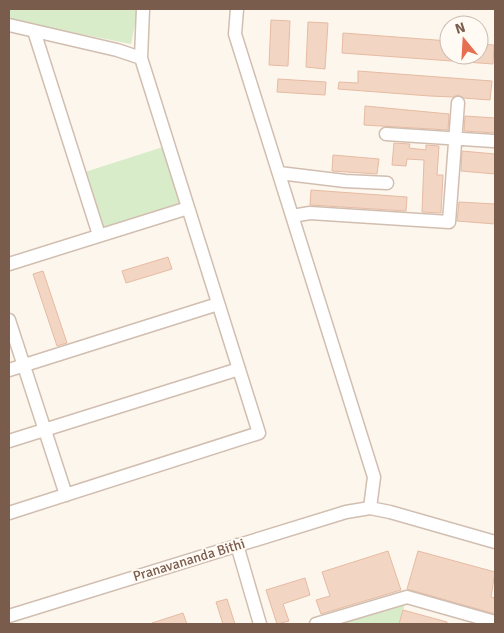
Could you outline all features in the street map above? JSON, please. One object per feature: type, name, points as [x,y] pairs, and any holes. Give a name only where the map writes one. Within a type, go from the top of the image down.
[{"type":"street","points":[[9,513],[259,433],[141,58],[143,9]]},
{"type":"street","points":[[237,9],[235,34],[374,477],[370,508],[495,542]]},
{"type":"street","points":[[9,26],[117,50],[141,58]]},
{"type":"street","points":[[34,31],[100,235]]},
{"type":"street","points":[[292,216],[310,213],[449,222],[458,103]]},
{"type":"street","points":[[386,134],[493,141]]},
{"type":"street","points":[[279,173],[345,181],[387,183]]},
{"type":"street","points":[[9,264],[188,208]]},
{"type":"street","points":[[9,370],[218,304]]},
{"type":"street","points":[[9,320],[66,495]]},
{"type":"street","points":[[9,441],[239,370]]},
{"type":"street","name":"Pranavananda Bithi","points":[[11,619],[238,545],[346,512],[370,508]]},
{"type":"street","points":[[238,545],[260,624]]},
{"type":"street","points":[[316,624],[407,597],[495,622]]},
{"type":"green space","points":[[9,9],[138,9],[131,44],[9,20]]},
{"type":"green space","points":[[166,146],[188,208],[99,235],[82,173]]},
{"type":"green space","points":[[407,597],[399,624],[316,624]]},
{"type":"building","points":[[271,20],[290,21],[288,66],[269,65]]},
{"type":"building","points":[[308,22],[328,23],[325,69],[306,67]]},
{"type":"building","points":[[343,33],[439,40],[439,60],[342,53]]},
{"type":"building","points":[[489,45],[494,45],[493,64],[489,64]]},
{"type":"building","points":[[358,71],[492,81],[490,100],[464,98],[458,95],[453,97],[430,96],[338,89],[339,82],[358,83]]},
{"type":"building","points":[[278,79],[326,82],[325,95],[277,92]]},
{"type":"building","points":[[365,106],[449,114],[448,130],[364,125]]},
{"type":"building","points":[[465,116],[495,118],[495,133],[464,131]]},
{"type":"building","points":[[394,143],[410,144],[409,148],[426,150],[426,145],[439,146],[437,175],[443,175],[441,213],[422,212],[424,160],[407,159],[406,166],[392,165]]},
{"type":"building","points":[[462,151],[495,154],[495,174],[461,171]]},
{"type":"building","points":[[333,155],[379,159],[377,174],[332,171]]},
{"type":"building","points":[[311,190],[407,197],[406,211],[310,205]]},
{"type":"building","points":[[459,202],[495,204],[495,224],[457,221]]},
{"type":"building","points":[[168,257],[172,269],[126,283],[122,271]]},
{"type":"building","points":[[43,271],[67,343],[57,346],[33,274]]},
{"type":"building","points":[[388,551],[401,590],[321,614],[316,600],[330,596],[322,572]]},
{"type":"building","points":[[418,551],[495,572],[491,597],[495,598],[495,614],[407,589]]},
{"type":"building","points":[[305,578],[310,595],[283,604],[289,621],[277,624],[266,590]]},
{"type":"building","points":[[227,599],[235,624],[223,624],[216,602]]},
{"type":"building","points":[[403,610],[447,622],[447,624],[399,624]]},
{"type":"building","points":[[183,613],[187,624],[152,624],[152,623]]}]
